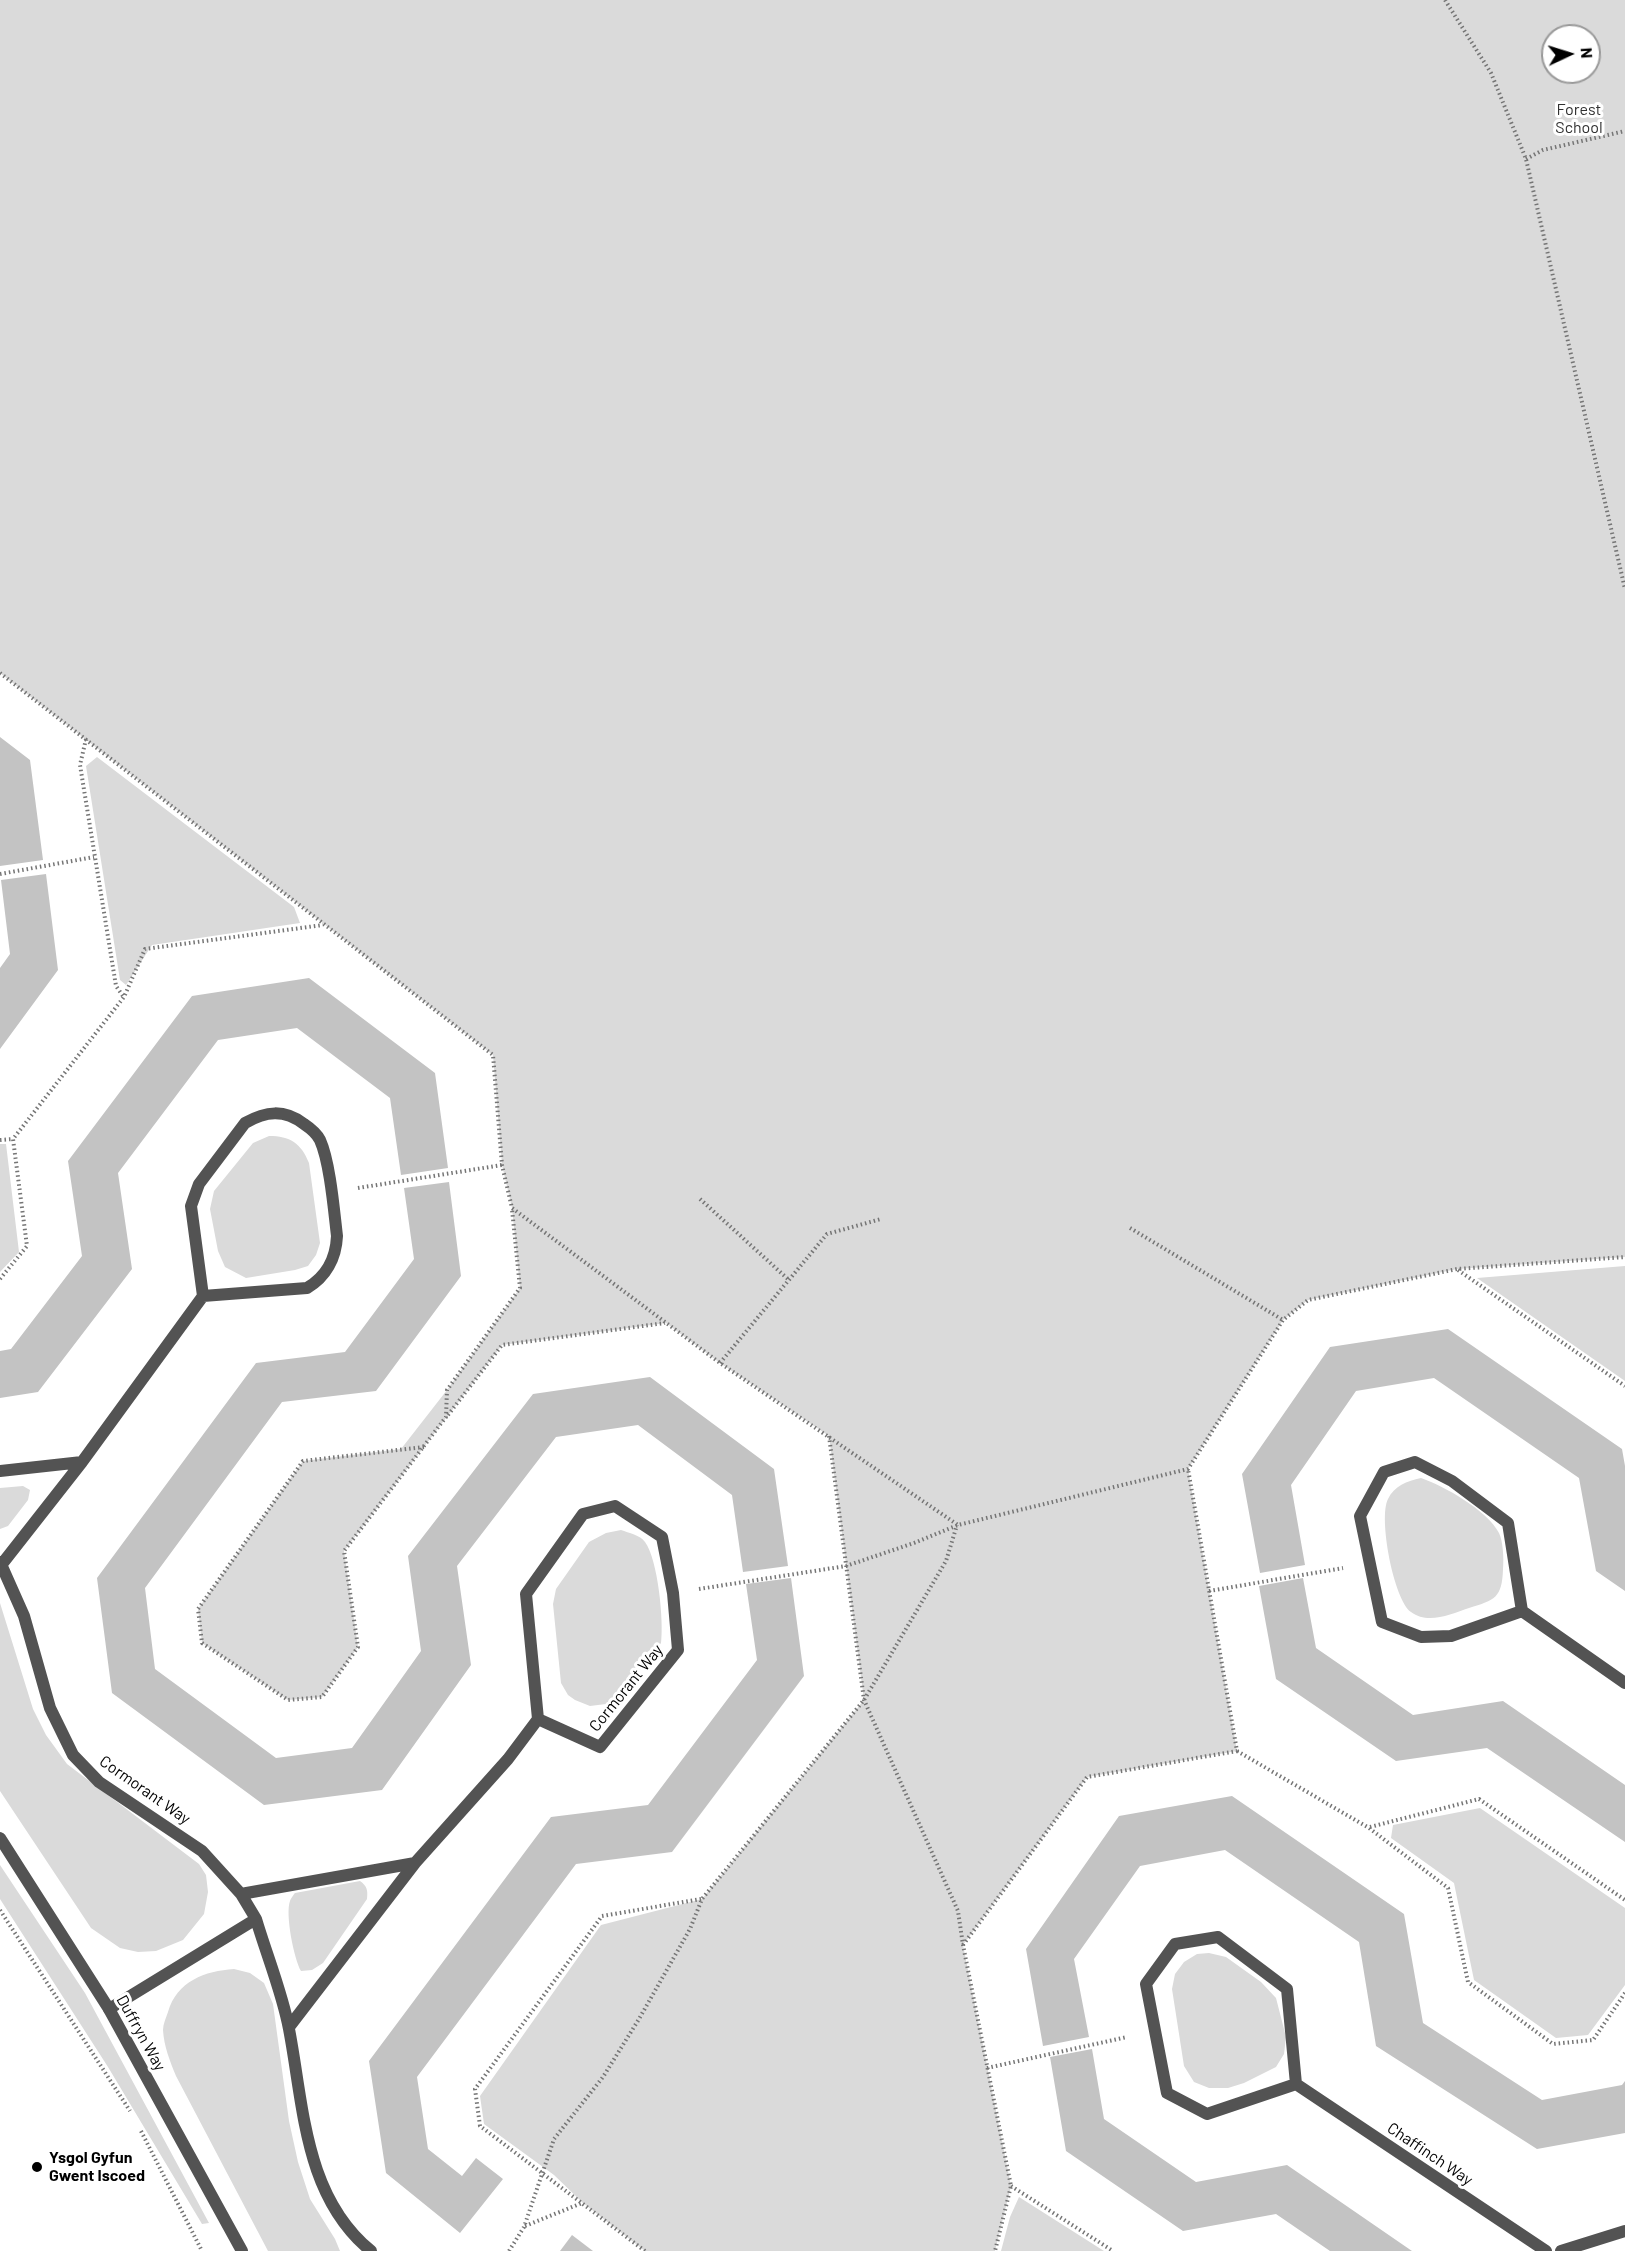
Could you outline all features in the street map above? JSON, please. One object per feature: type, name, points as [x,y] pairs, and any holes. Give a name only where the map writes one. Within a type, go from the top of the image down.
[{"type":"street","points":[[270,1112],[294,1117],[311,1129],[320,1139],[324,1153],[338,1236],[332,1262],[318,1281],[307,1288],[203,1296],[191,1206],[199,1184],[244,1123],[270,1112]]},
{"type":"street","name":"Cormorant Way","points":[[203,1296],[81,1462],[1,1563],[24,1616],[50,1708],[73,1755],[99,1782],[202,1851],[241,1894],[256,1919],[289,2027],[300,2104],[308,2142],[321,2183],[335,2209],[356,2239],[371,2251]]},
{"type":"street","points":[[0,1471],[81,1462]]},
{"type":"street","points":[[1522,1611],[1451,1636],[1421,1637],[1382,1622],[1360,1516],[1384,1472],[1415,1462],[1452,1481],[1508,1523],[1522,1611],[1625,1683]]},
{"type":"street","name":"Cormorant Way","points":[[615,1506],[662,1537],[673,1593],[678,1650],[600,1747],[538,1719],[525,1594],[583,1514],[615,1506]]},
{"type":"street","points":[[289,2027],[415,1863],[508,1759],[538,1719]]},
{"type":"street","name":"Duffryn Way","points":[[0,1838],[109,2009],[242,2251]]},
{"type":"street","points":[[241,1894],[415,1863]]},
{"type":"street","points":[[109,2009],[256,1919]]},
{"type":"street","points":[[1218,1937],[1287,1989],[1296,2084],[1207,2114],[1167,2093],[1146,1984],[1175,1944],[1218,1937]]},
{"type":"street","name":"Chaffinch Way","points":[[1296,2084],[1546,2251]]},
{"type":"street","points":[[1561,2251],[1625,2231]]},
{"type":"path","points":[[1445,0],[1491,73],[1526,159],[1625,589]]},
{"type":"path","points":[[1526,159],[1544,150],[1625,131]]},
{"type":"path","points":[[0,674],[493,1055],[502,1165],[512,1208],[520,1288],[447,1390],[446,1417]]},
{"type":"path","points":[[86,739],[80,765],[116,986],[124,997]]},
{"type":"path","points":[[0,874],[94,857]]},
{"type":"path","points":[[0,1279],[27,1246],[13,1139],[124,997],[145,950],[323,924]]},
{"type":"path","points":[[0,1140],[13,1139]]},
{"type":"path","points":[[331,1192],[502,1165]]},
{"type":"path","points":[[700,1199],[789,1280]]},
{"type":"path","points":[[512,1208],[720,1363],[957,1525]]},
{"type":"path","points":[[720,1363],[827,1234],[881,1219]]},
{"type":"path","points":[[1130,1228],[1283,1320]]},
{"type":"path","points":[[1237,1751],[1188,1469],[1283,1320],[1308,1300],[1457,1269],[1625,1257]]},
{"type":"path","points":[[1457,1269],[1625,1386]]},
{"type":"path","points":[[424,1447],[303,1461],[198,1609],[202,1643],[288,1700],[322,1697],[358,1647],[344,1551],[424,1447],[446,1417],[502,1345],[666,1323]]},
{"type":"path","points":[[829,1436],[864,1700],[958,1911],[1011,2186],[995,2251]]},
{"type":"path","points":[[673,1593],[846,1566],[914,1543],[957,1525],[1188,1469]]},
{"type":"path","points":[[509,2251],[525,2227],[554,2139],[603,2077],[639,2019],[690,1929],[702,1899],[864,1700],[946,1561],[957,1525]]},
{"type":"path","points":[[1209,1591],[1370,1563]]},
{"type":"path","points":[[963,1945],[1087,1777],[1237,1751],[1369,1828],[1448,1888],[1468,1982],[1553,2044],[1593,2040],[1625,1993]]},
{"type":"path","points":[[1369,1828],[1479,1799],[1625,1900]]},
{"type":"path","points":[[645,2251],[480,2126],[475,2089],[602,1916],[702,1899]]},
{"type":"path","points":[[0,1910],[133,2115]]},
{"type":"path","points":[[987,2068],[1155,2031]]},
{"type":"path","points":[[138,2126],[202,2251]]},
{"type":"path","points":[[1011,2186],[1113,2251]]},
{"type":"path","points":[[525,2227],[583,2203]]},
{"type":"green space","name":"Forest School","points":[[0,0],[1625,0],[1625,1257],[1457,1269],[1308,1300],[1283,1320],[1188,1469],[1237,1751],[1087,1777],[963,1945],[1011,2186],[995,2251],[645,2251],[583,2203],[554,2175],[484,2124],[480,2096],[601,1925],[702,1899],[864,1700],[829,1436],[720,1363],[666,1323],[502,1345],[344,1551],[358,1647],[322,1697],[288,1700],[202,1643],[198,1609],[303,1461],[401,1449],[447,1390],[520,1288],[512,1208],[502,1165],[493,1055],[0,673]]},
{"type":"green space","points":[[97,757],[294,907],[300,923],[152,945],[126,985],[120,980],[86,766]]},
{"type":"green space","points":[[269,1136],[289,1139],[306,1156],[309,1163],[320,1243],[316,1255],[308,1266],[246,1278],[225,1267],[218,1251],[210,1209],[214,1191],[253,1143]]},
{"type":"green space","points":[[0,1144],[6,1144],[19,1252],[0,1272]]},
{"type":"green space","points":[[1625,1266],[1625,1381],[1477,1278]]},
{"type":"green space","points":[[1421,1478],[1453,1493],[1475,1508],[1493,1524],[1499,1533],[1503,1550],[1502,1579],[1499,1592],[1491,1600],[1432,1618],[1418,1616],[1411,1612],[1405,1604],[1389,1558],[1385,1509],[1394,1491],[1402,1485]]},
{"type":"green space","points":[[23,1486],[30,1490],[28,1500],[8,1526],[0,1529],[0,1488]]},
{"type":"green space","points":[[621,1530],[640,1538],[650,1551],[659,1591],[662,1620],[661,1643],[620,1696],[606,1704],[590,1706],[568,1695],[561,1683],[553,1604],[556,1589],[589,1542],[606,1533]]},
{"type":"green space","points":[[0,1603],[33,1709],[46,1735],[67,1764],[199,1864],[206,1875],[208,1892],[204,1914],[183,1940],[156,1951],[138,1952],[120,1948],[91,1928],[0,1791]]},
{"type":"green space","points":[[1480,1808],[1625,1908],[1625,1985],[1588,2035],[1556,2038],[1474,1980],[1454,1883],[1391,1838],[1393,1825]]},
{"type":"green space","points":[[0,1865],[85,1993],[209,2223],[202,2224],[108,2067],[0,1899]]},
{"type":"green space","points":[[360,1881],[366,1888],[367,1899],[323,1963],[312,1970],[301,1971],[289,1926],[290,1900],[295,1893]]},
{"type":"green space","points":[[1209,1953],[1226,1957],[1261,1982],[1276,1998],[1286,2037],[1284,2054],[1276,2067],[1244,2083],[1228,2088],[1209,2088],[1194,2082],[1184,2066],[1172,1989],[1175,1974],[1184,1962],[1197,1954]]},
{"type":"green space","points":[[234,1969],[250,1973],[264,1983],[273,2004],[289,2121],[298,2162],[310,2199],[340,2251],[268,2251],[176,2076],[166,2048],[163,2030],[172,2001],[185,1985],[203,1975]]},
{"type":"green space","points":[[1019,2197],[1104,2251],[1001,2251],[1010,2217]]},
{"type":"building","points":[[0,737],[30,760],[43,860],[0,866]]},
{"type":"building","points":[[46,874],[58,970],[0,1049],[0,968],[10,954],[1,880]]},
{"type":"building","points":[[309,978],[435,1073],[448,1168],[401,1175],[390,1098],[297,1028],[218,1040],[118,1173],[132,1269],[38,1392],[0,1398],[0,1351],[11,1349],[82,1256],[68,1161],[192,996]]},
{"type":"building","points":[[449,1182],[461,1276],[376,1391],[282,1402],[145,1588],[155,1669],[276,1758],[352,1748],[421,1651],[408,1556],[533,1394],[650,1377],[774,1469],[788,1566],[743,1572],[732,1495],[638,1425],[556,1437],[457,1566],[471,1665],[382,1790],[264,1805],[112,1693],[97,1578],[256,1363],[345,1352],[414,1259],[404,1188]]},
{"type":"building","points":[[1448,1329],[1622,1449],[1625,1466],[1625,1591],[1596,1571],[1579,1478],[1434,1378],[1356,1391],[1291,1485],[1305,1565],[1260,1573],[1242,1474],[1330,1347]]},
{"type":"building","points":[[791,1578],[804,1676],[672,1852],[576,1864],[417,2077],[428,2149],[462,2176],[476,2158],[503,2179],[460,2233],[386,2173],[369,2061],[551,1817],[648,1805],[757,1660],[746,1584]]},
{"type":"building","points":[[1303,1578],[1316,1648],[1413,1715],[1503,1701],[1625,1785],[1625,1842],[1487,1748],[1396,1761],[1276,1679],[1259,1586]]},
{"type":"building","points":[[1232,1796],[1404,1914],[1423,2023],[1542,2100],[1622,2085],[1625,2081],[1625,2133],[1537,2149],[1376,2046],[1359,1942],[1225,1850],[1140,1866],[1074,1959],[1089,2037],[1043,2046],[1026,1949],[1119,1816]]},
{"type":"building","points":[[1092,2049],[1104,2119],[1196,2182],[1287,2165],[1412,2251],[1330,2251],[1276,2214],[1183,2231],[1066,2151],[1050,2057]]},
{"type":"building","points":[[572,2235],[593,2251],[560,2251]]},
{"type":"place","name":"Ysgol Gyfun Gwent Iscoed","points":[[37,2167]]}]
